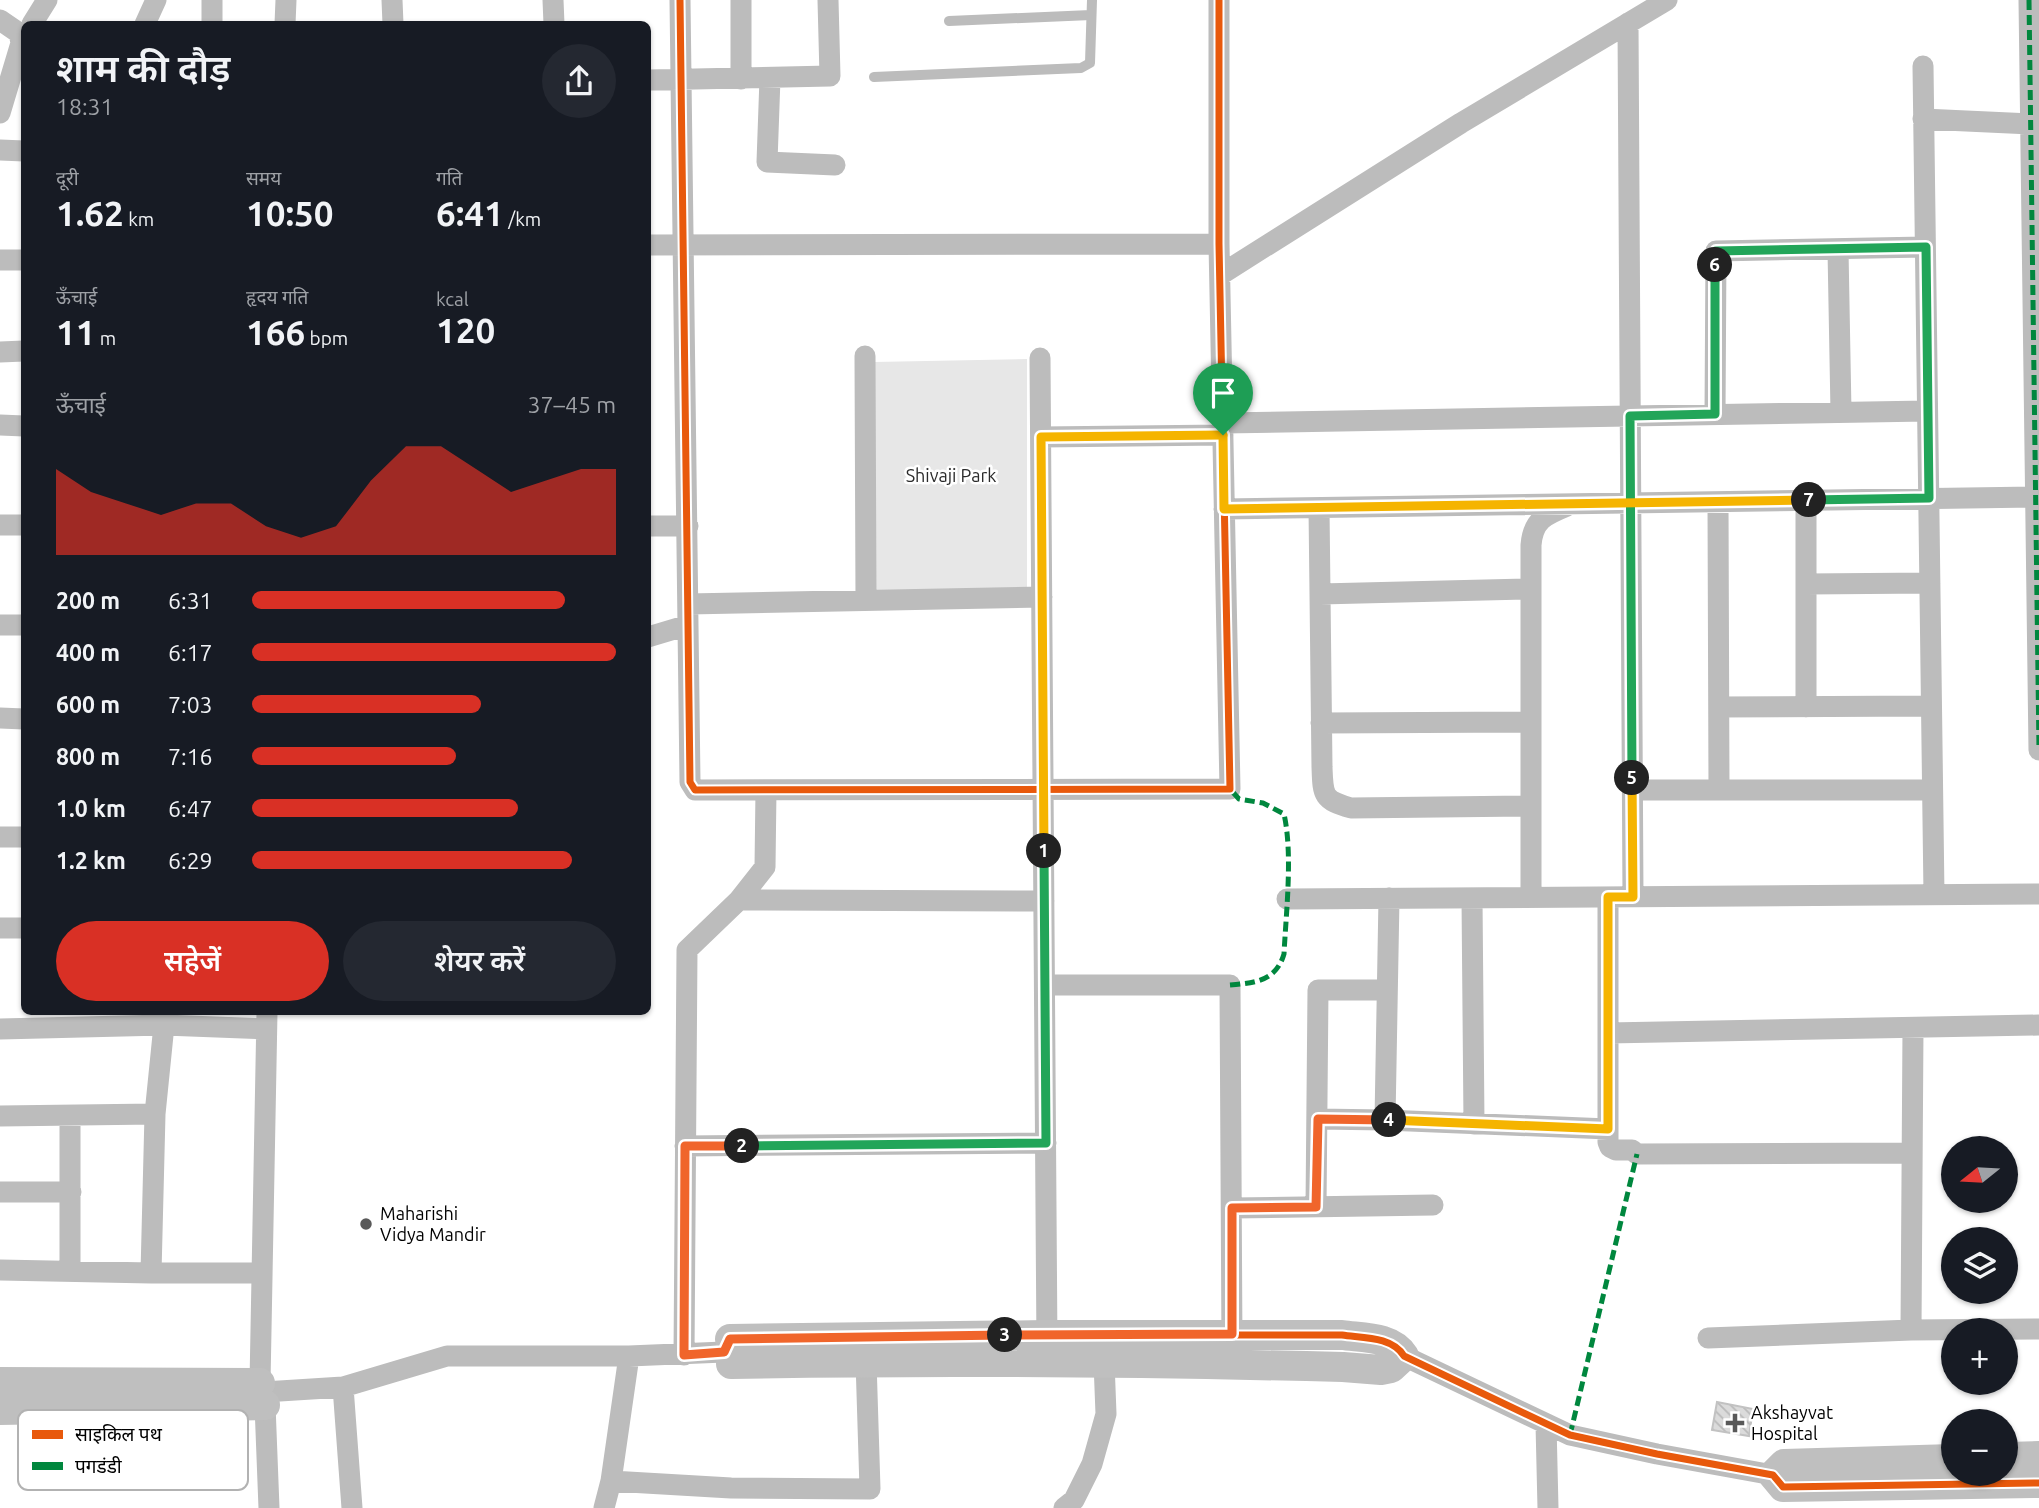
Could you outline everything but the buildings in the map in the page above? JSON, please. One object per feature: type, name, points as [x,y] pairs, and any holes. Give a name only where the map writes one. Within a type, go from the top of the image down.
[{"type":"street","points":[[34,21],[47,0]]},
{"type":"street","points":[[146,21],[156,0]]},
{"type":"street","points":[[212,0],[212,21]]},
{"type":"street","points":[[285,21],[286,0]]},
{"type":"street","points":[[392,0],[393,21]]},
{"type":"street","points":[[553,0],[554,21]]},
{"type":"street","points":[[680,0],[690,782],[695,790],[1230,789],[1219,244],[1219,0]]},
{"type":"street","points":[[741,0],[741,79]]},
{"type":"street","points":[[651,80],[830,76],[828,0]]},
{"type":"street","points":[[1220,275],[1461,122],[1667,0]]},
{"type":"street","points":[[2029,0],[2039,750]]},
{"type":"street","points":[[0,20],[21,34]]},
{"type":"street","points":[[1628,23],[1633,897]]},
{"type":"street","points":[[0,113],[21,50]]},
{"type":"street","points":[[1923,66],[1934,895]]},
{"type":"street","points":[[770,78],[767,162],[835,165]]},
{"type":"street","points":[[1923,119],[2031,124]]},
{"type":"street","points":[[0,150],[21,150]]},
{"type":"street","points":[[651,245],[1219,244]]},
{"type":"street","points":[[1715,414],[1716,251],[1926,247]]},
{"type":"street","points":[[1838,250],[1840,412]]},
{"type":"street","points":[[0,260],[21,260]]},
{"type":"street","points":[[0,352],[21,351]]},
{"type":"street","points":[[865,356],[866,600]]},
{"type":"street","points":[[1040,358],[1047,1348]]},
{"type":"street","points":[[1041,437],[1630,416],[1927,411]]},
{"type":"street","points":[[0,425],[21,426]]},
{"type":"street","points":[[1224,509],[2037,497]]},
{"type":"street","points":[[1806,500],[1806,707]]},
{"type":"street","points":[[1718,502],[1719,790]]},
{"type":"street","points":[[1531,897],[1531,545],[1534,527],[1547,514],[1572,504]]},
{"type":"street","points":[[1319,508],[1323,789],[1333,803],[1351,808],[1530,806]]},
{"type":"street","points":[[0,525],[21,525]]},
{"type":"street","points":[[651,526],[688,526]]},
{"type":"street","points":[[1806,584],[1930,583]]},
{"type":"street","points":[[1320,594],[1530,589]]},
{"type":"street","points":[[651,635],[688,614],[866,600],[1042,597]]},
{"type":"street","points":[[0,625],[21,625]]},
{"type":"street","points":[[1719,707],[1931,706]]},
{"type":"street","points":[[0,718],[21,719]]},
{"type":"street","points":[[1321,723],[1530,722]]},
{"type":"street","points":[[684,1355],[687,950],[739,900],[765,867],[766,790]]},
{"type":"street","points":[[1633,790],[1933,790]]},
{"type":"street","points":[[0,836],[21,837]]},
{"type":"street","points":[[1287,899],[2039,894]]},
{"type":"street","points":[[1608,897],[1610,1147],[1616,1150],[1632,1150],[1637,1154],[1912,1153]]},
{"type":"street","points":[[1385,1120],[1389,898]]},
{"type":"street","points":[[1472,898],[1474,1124]]},
{"type":"street","points":[[739,900],[1044,901]]},
{"type":"street","points":[[0,928],[21,928]]},
{"type":"street","points":[[1045,985],[1230,985],[1232,1364]]},
{"type":"street","points":[[1316,1207],[1318,990],[1387,990]]},
{"type":"street","points":[[151,1273],[155,1114],[164,1018]]},
{"type":"street","points":[[0,1029],[164,1018],[267,1020],[261,1273],[263,1394],[269,1508]]},
{"type":"street","points":[[1608,1033],[2039,1025]]},
{"type":"street","points":[[1912,1330],[1913,1028]]},
{"type":"street","points":[[0,1116],[155,1114]]},
{"type":"street","points":[[70,1116],[70,1271]]},
{"type":"street","points":[[1318,1119],[1608,1129]]},
{"type":"street","points":[[685,1146],[1046,1143]]},
{"type":"street","points":[[0,1192],[71,1192]]},
{"type":"street","points":[[1232,1208],[1433,1205]]},
{"type":"street","points":[[0,1270],[261,1273]]},
{"type":"street","points":[[1708,1338],[1912,1330],[2039,1329]]},
{"type":"street","points":[[728,1352],[866,1361],[1232,1334],[1355,1336],[1382,1340],[1399,1347],[1404,1356],[1570,1434],[1632,1449],[1773,1475],[1783,1487],[2039,1483]]},
{"type":"street","points":[[0,1410],[343,1387],[447,1356],[629,1356],[728,1352],[1047,1348],[1104,1362],[1381,1370],[1391,1368],[1404,1356]]},
{"type":"street","points":[[604,1508],[611,1480],[629,1356]]},
{"type":"street","points":[[611,1480],[731,1498],[870,1489],[866,1361]]},
{"type":"street","points":[[1065,1508],[1074,1500],[1092,1464],[1106,1414],[1104,1362]]},
{"type":"street","points":[[0,1382],[263,1394]]},
{"type":"street","points":[[343,1387],[352,1508]]},
{"type":"street","points":[[1546,1423],[1548,1508]]},
{"type":"street","points":[[2018,1457],[2039,1456]]},
{"type":"street","points":[[1773,1475],[1784,1464],[1941,1459]]},
{"type":"lane","points":[[874,77],[1081,68],[1090,63],[1092,0]]},
{"type":"lane","points":[[949,21],[1091,15]]},
{"type":"green space","name":"Shivaji Park","points":[[1027,359],[1027,589],[876,592],[874,362]]},
{"type":"marked path","points":[[2029,0],[2039,750]]},
{"type":"marked path","points":[[1230,789],[1239,799],[1263,803],[1284,814],[1288,865],[1284,954],[1280,963],[1276,970],[1263,979],[1230,985]]},
{"type":"marked path","points":[[1570,1435],[1637,1154]]},
{"type":"cycle path","points":[[680,0],[690,782],[695,790],[1230,789],[1219,244],[1219,0]]},
{"type":"cycle path","points":[[724,1352],[730,1339],[1342,1335],[1384,1341],[1399,1349],[1404,1356],[1570,1435],[1773,1475],[1783,1487],[2039,1483]]},
{"type":"place","name":"Maharishi Vidya Mandir","points":[[366,1224]]},
{"type":"place","name":"Akshayvat Hospital","points":[[1735,1423]]},
{"type":"route","points":[[1223,435],[1041,437],[1046,1143],[685,1146],[684,1355],[724,1352],[730,1339],[1232,1334],[1232,1208],[1316,1207],[1318,1119],[1608,1129],[1608,897],[1633,897],[1631,503],[1630,416],[1715,414],[1716,251],[1926,247],[1929,498],[1631,503],[1224,509],[1223,435]]}]
